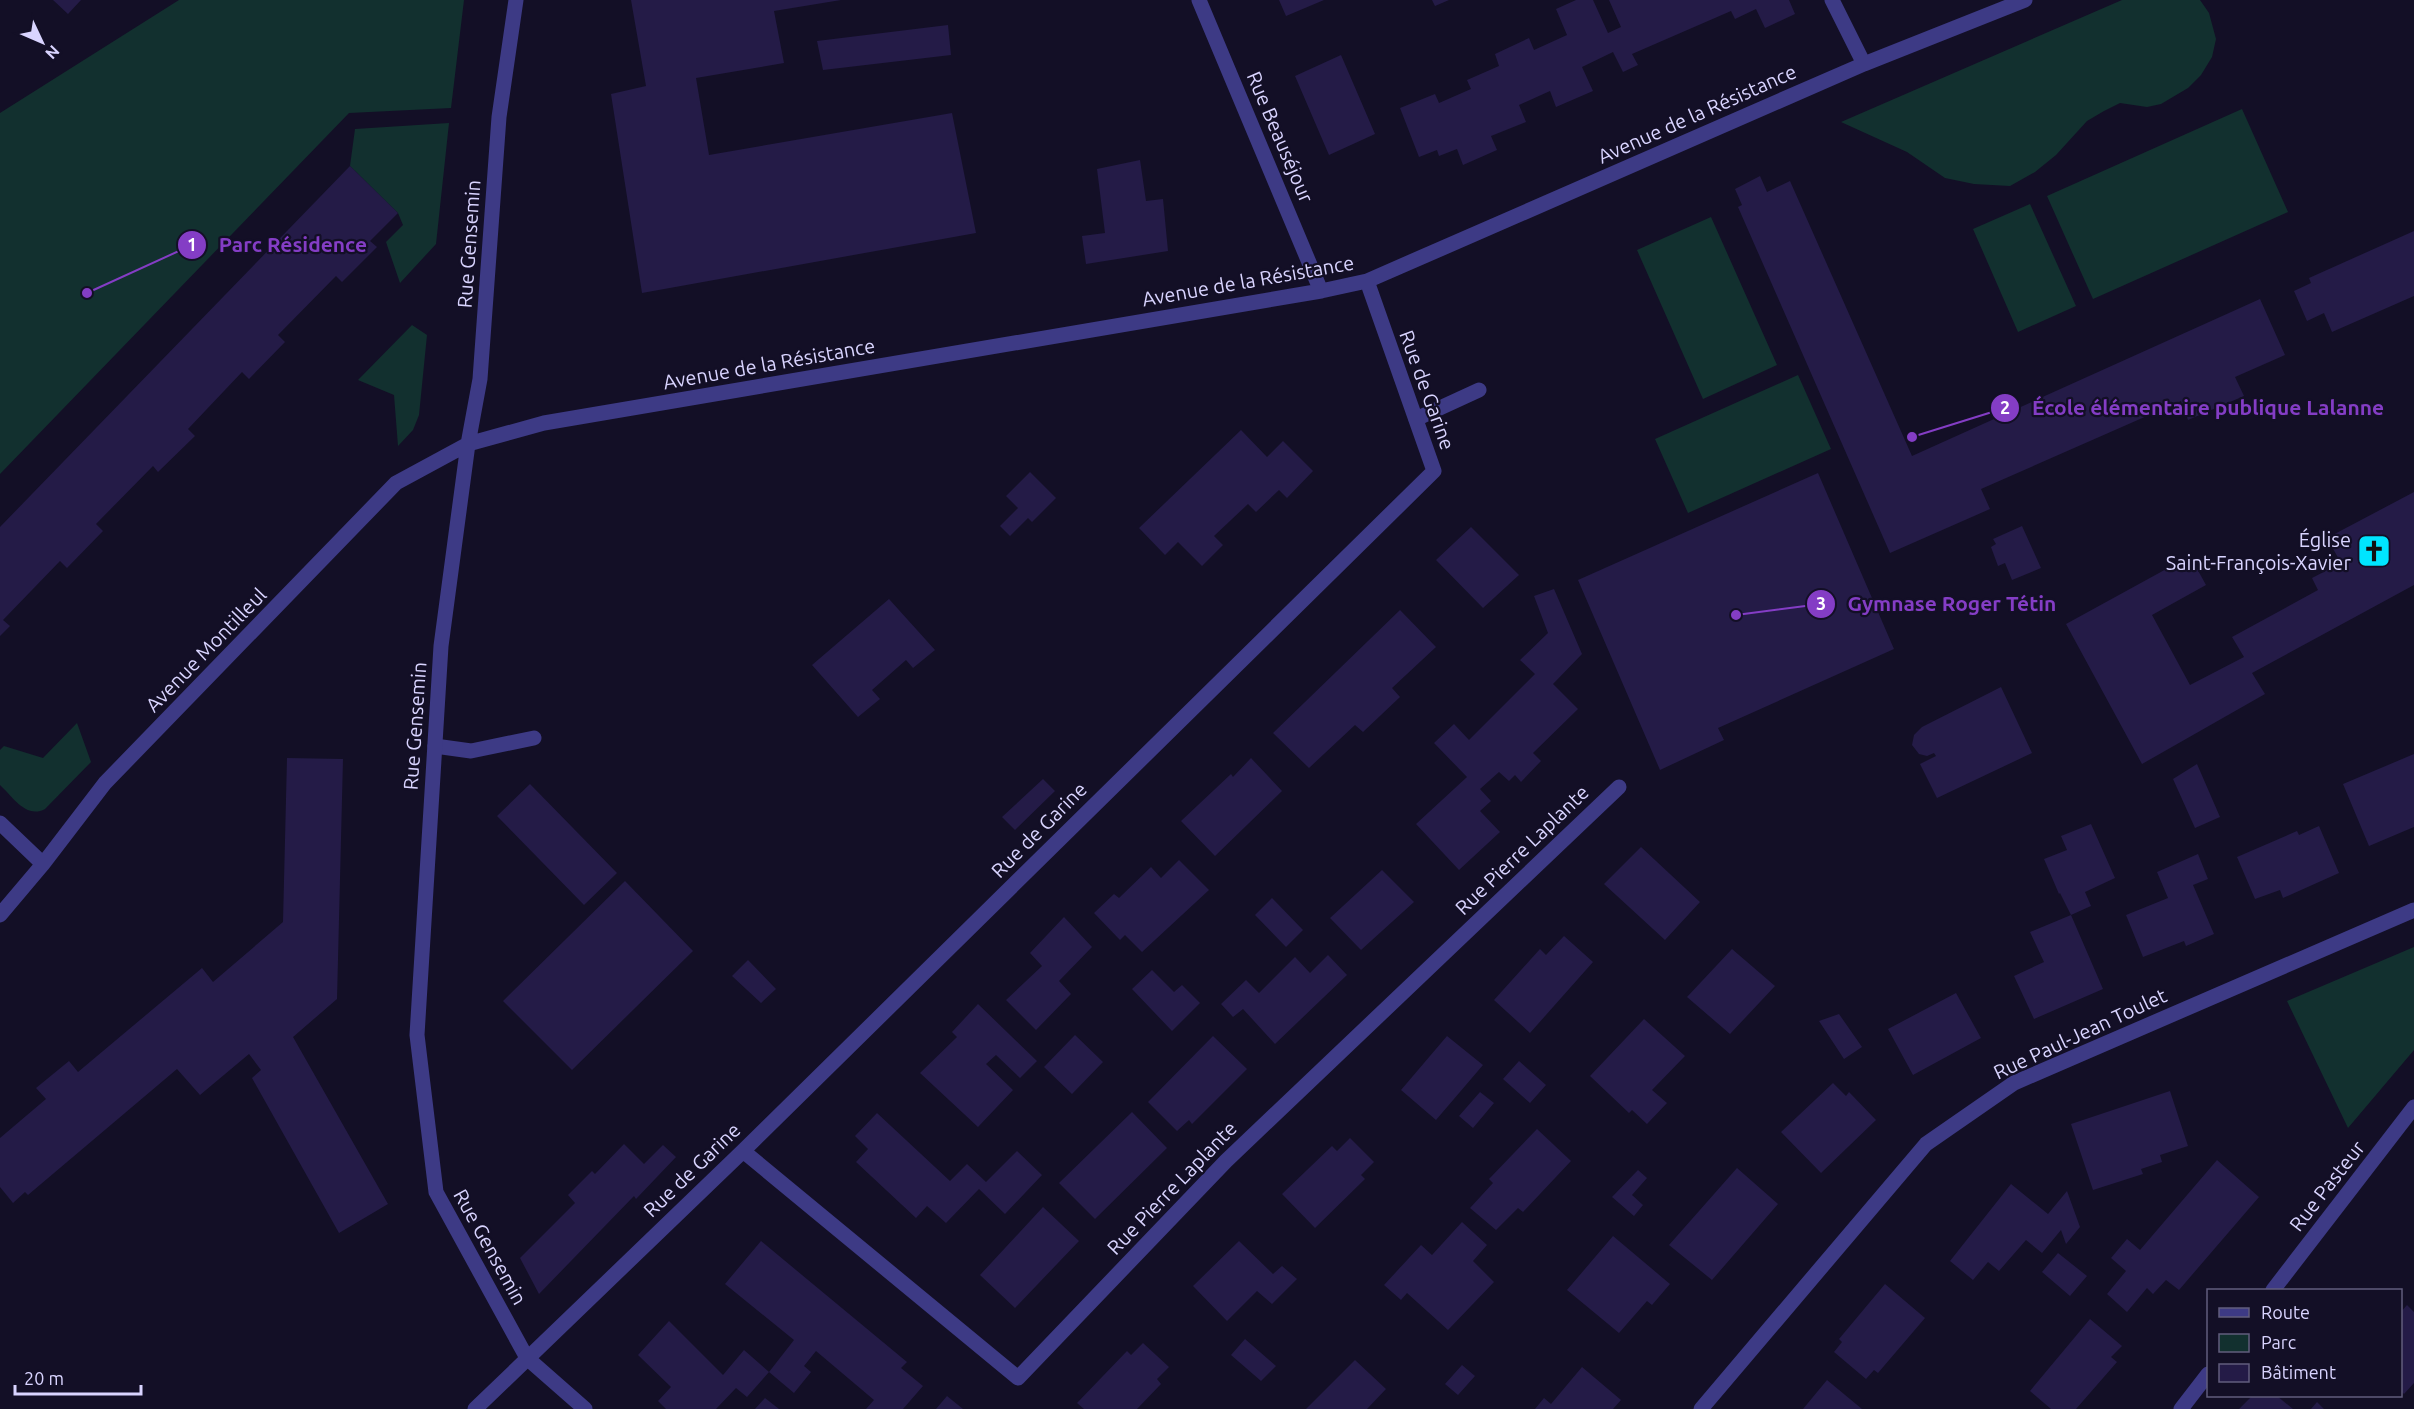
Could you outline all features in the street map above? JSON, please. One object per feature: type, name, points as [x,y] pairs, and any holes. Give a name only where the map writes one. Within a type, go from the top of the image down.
[{"type":"street","name":"Rue Gensemin","points":[[516,0],[500,117],[480,379],[468,444],[441,646],[417,1035],[436,1192],[527,1358],[585,1409]]},
{"type":"street","name":"Rue Beauséjour","points":[[1198,0],[1321,291]]},
{"type":"street","points":[[1832,0],[1864,64]]},
{"type":"street","name":"Avenue de la Résistance","points":[[468,444],[544,423],[1321,291],[1366,281],[1864,64],[2025,0]]},
{"type":"street","name":"Rue de Garine","points":[[475,1409],[743,1151],[1434,471],[1366,281]]},
{"type":"street","points":[[1416,419],[1479,390]]},
{"type":"street","name":"Avenue Montilleul","points":[[0,915],[44,864],[105,783],[396,483],[468,444]]},
{"type":"street","points":[[435,746],[471,751],[534,738]]},
{"type":"street","name":"Rue Pierre Laplante","points":[[743,1151],[1018,1378],[1226,1161],[1619,787]]},
{"type":"street","points":[[0,823],[44,864]]},
{"type":"street","name":"Rue Paul-Jean Toulet","points":[[1701,1409],[1918,1153],[1936,1137],[2014,1083],[2414,910]]},
{"type":"street","name":"Rue Pasteur","points":[[2274,1289],[2414,1107]]},
{"type":"street","points":[[2181,1409],[2207,1375]]},
{"type":"green space","points":[[179,0],[464,0],[451,108],[349,113],[0,474],[0,113]]},
{"type":"green space","points":[[2122,0],[2200,0],[2209,13],[2216,39],[2212,57],[2201,75],[2188,88],[2161,104],[2147,107],[2120,103],[2087,121],[2056,155],[2035,172],[2010,186],[1974,184],[1945,178],[1907,152],[1841,122]]},
{"type":"green space","points":[[2242,109],[2288,212],[2093,299],[2047,196]]},
{"type":"green space","points":[[449,123],[436,244],[400,283],[386,242],[403,225],[398,213],[350,166],[355,129]]},
{"type":"green space","points":[[2030,204],[2076,306],[2018,332],[1973,229]]},
{"type":"green space","points":[[1711,217],[1777,365],[1703,399],[1637,250]]},
{"type":"green space","points":[[412,325],[427,335],[419,415],[413,430],[398,446],[394,395],[358,380]]},
{"type":"green space","points":[[1798,375],[1831,449],[1688,513],[1655,439]]},
{"type":"green space","points":[[77,723],[91,762],[45,809],[32,811],[26,809],[0,785],[0,750],[4,746],[43,758]]},
{"type":"green space","points":[[2414,947],[2414,1050],[2348,1128],[2287,1001]]},
{"type":"building","points":[[53,0],[81,0],[68,14]]},
{"type":"building","points":[[631,0],[841,0],[774,11],[784,63],[696,78],[709,155],[952,113],[976,233],[642,293],[611,94],[646,86]]},
{"type":"building","points":[[1279,0],[1324,0],[1286,16]]},
{"type":"building","points":[[1432,0],[1449,0],[1435,6]]},
{"type":"building","points":[[1576,0],[1593,0],[1608,33],[1621,27],[1609,0],[1789,0],[1795,14],[1765,28],[1756,9],[1735,19],[1731,11],[1632,54],[1638,65],[1623,72],[1613,52],[1582,67],[1593,91],[1556,107],[1550,91],[1519,105],[1526,122],[1491,136],[1497,150],[1463,165],[1457,149],[1439,156],[1437,150],[1419,157],[1400,108],[1435,94],[1439,103],[1471,89],[1467,80],[1499,66],[1495,54],[1529,38],[1534,50],[1567,35],[1556,9]]},
{"type":"building","points":[[948,25],[951,55],[823,70],[817,41]]},
{"type":"building","points":[[1341,55],[1375,134],[1329,155],[1295,76]]},
{"type":"building","points":[[1140,160],[1146,201],[1163,199],[1168,251],[1086,264],[1082,236],[1105,233],[1097,169]]},
{"type":"building","points":[[350,166],[398,213],[370,241],[377,247],[342,282],[336,276],[278,335],[285,342],[249,379],[242,372],[188,429],[195,436],[158,472],[153,466],[96,524],[103,531],[67,568],[60,561],[3,620],[10,626],[0,636],[0,527]]},
{"type":"building","points":[[1760,176],[1767,192],[1790,181],[1912,456],[2260,299],[2285,355],[2235,377],[2244,396],[2188,420],[2181,401],[1981,489],[1990,509],[1890,553],[1738,207],[1742,205],[1735,189]]},
{"type":"building","points":[[2414,231],[2414,296],[2332,332],[2324,313],[2307,321],[2294,291],[2311,283],[2309,278]]},
{"type":"building","points":[[1241,430],[1267,457],[1283,441],[1313,471],[1287,498],[1279,490],[1256,512],[1248,504],[1214,536],[1223,545],[1202,566],[1178,542],[1165,555],[1139,528]]},
{"type":"building","points":[[1030,472],[1056,498],[1032,522],[1028,518],[1010,536],[1000,526],[1018,508],[1006,496]]},
{"type":"building","points":[[1818,473],[1894,649],[1718,728],[1724,740],[1660,770],[1578,580]]},
{"type":"building","points":[[2414,492],[2414,585],[2252,673],[2265,694],[2142,764],[2066,624],[2190,556],[2206,585],[2152,615],[2190,685],[2244,657],[2232,637],[2318,590],[2312,578],[2341,563],[2327,538]]},
{"type":"building","points":[[2022,526],[2041,568],[2012,580],[2005,563],[1998,566],[1991,547],[1996,544],[1993,539]]},
{"type":"building","points":[[1471,527],[1519,575],[1483,608],[1436,560]]},
{"type":"building","points":[[1554,589],[1582,654],[1553,684],[1578,709],[1533,753],[1541,761],[1521,782],[1515,775],[1509,781],[1499,772],[1480,789],[1491,801],[1480,811],[1500,832],[1459,870],[1416,824],[1467,777],[1434,743],[1454,724],[1469,740],[1535,674],[1520,660],[1548,633],[1534,596]]},
{"type":"building","points":[[889,599],[935,650],[913,668],[906,660],[872,690],[880,699],[858,717],[812,665]]},
{"type":"building","points":[[1400,610],[1436,647],[1392,688],[1400,697],[1363,732],[1355,725],[1309,768],[1273,733]]},
{"type":"building","points":[[2001,687],[2032,753],[1937,798],[1920,764],[1936,756],[1934,753],[1927,756],[1919,754],[1912,745],[1914,735],[1922,727]]},
{"type":"building","points":[[2414,754],[2414,827],[2369,846],[2343,784]]},
{"type":"building","points":[[287,758],[343,759],[337,999],[293,1037],[388,1204],[339,1233],[252,1078],[261,1070],[249,1054],[200,1095],[177,1069],[28,1195],[25,1192],[13,1203],[0,1187],[0,1138],[46,1099],[36,1088],[69,1061],[78,1072],[202,968],[213,982],[283,922]]},
{"type":"building","points":[[1251,758],[1282,791],[1215,856],[1181,821],[1231,774],[1233,777]]},
{"type":"building","points":[[2197,764],[2220,817],[2195,828],[2173,779]]},
{"type":"building","points":[[1043,779],[1055,791],[1015,830],[1002,817]]},
{"type":"building","points":[[530,784],[617,873],[584,905],[497,816]]},
{"type":"building","points":[[2091,824],[2115,878],[2085,892],[2091,906],[2071,915],[2044,859],[2067,850],[2061,836]]},
{"type":"building","points":[[2319,826],[2339,873],[2283,898],[2280,890],[2255,899],[2237,857],[2297,831],[2299,835]]},
{"type":"building","points":[[1641,847],[1700,902],[1665,940],[1604,884]]},
{"type":"building","points":[[2198,854],[2208,879],[2193,885],[2214,934],[2186,946],[2184,941],[2143,957],[2126,915],[2168,898],[2157,872]]},
{"type":"building","points":[[1179,860],[1209,890],[1142,952],[1125,935],[1120,940],[1094,913],[1114,894],[1119,898],[1151,867],[1161,878]]},
{"type":"building","points":[[1382,870],[1414,902],[1361,950],[1330,918]]},
{"type":"building","points":[[625,881],[693,951],[572,1070],[503,1001]]},
{"type":"building","points":[[1272,898],[1303,930],[1286,947],[1255,915]]},
{"type":"building","points":[[2071,915],[2103,989],[2034,1019],[2014,976],[2044,962],[2030,932]]},
{"type":"building","points":[[1064,917],[1092,947],[1059,981],[1071,994],[1036,1030],[1006,1000],[1042,966],[1030,953]]},
{"type":"building","points":[[1564,936],[1593,962],[1530,1033],[1494,1000],[1540,949],[1546,955]]},
{"type":"building","points":[[1732,949],[1775,986],[1730,1034],[1687,997]]},
{"type":"building","points":[[1328,955],[1347,975],[1275,1044],[1243,1009],[1233,1017],[1221,1004],[1246,980],[1259,993],[1295,957],[1310,973]]},
{"type":"building","points":[[748,960],[776,989],[761,1003],[732,976]]},
{"type":"building","points":[[1152,970],[1174,992],[1182,985],[1200,1003],[1172,1031],[1132,989]]},
{"type":"building","points":[[1956,993],[1981,1038],[1913,1075],[1888,1029]]},
{"type":"building","points":[[978,1004],[1037,1061],[1020,1078],[996,1055],[986,1064],[1013,1090],[978,1127],[920,1073],[957,1037],[952,1032]]},
{"type":"building","points":[[1839,1014],[1862,1047],[1844,1059],[1819,1021]]},
{"type":"building","points":[[1644,1019],[1685,1056],[1652,1090],[1667,1103],[1647,1124],[1632,1110],[1629,1113],[1590,1076]]},
{"type":"building","points":[[1075,1035],[1103,1062],[1072,1094],[1044,1067]]},
{"type":"building","points":[[1213,1036],[1247,1069],[1192,1124],[1189,1120],[1177,1131],[1148,1102]]},
{"type":"building","points":[[1447,1036],[1483,1065],[1436,1120],[1401,1090]]},
{"type":"building","points":[[1519,1061],[1546,1085],[1530,1103],[1503,1079]]},
{"type":"building","points":[[1833,1083],[1846,1096],[1849,1092],[1876,1120],[1821,1173],[1781,1132]]},
{"type":"building","points":[[2170,1091],[2188,1146],[2160,1155],[2162,1162],[2141,1169],[2143,1174],[2093,1190],[2071,1124]]},
{"type":"building","points":[[1480,1092],[1494,1103],[1473,1128],[1459,1116]]},
{"type":"building","points":[[1132,1112],[1167,1148],[1095,1219],[1059,1183]]},
{"type":"building","points":[[877,1113],[950,1181],[967,1164],[986,1182],[1017,1151],[1042,1175],[1005,1214],[979,1189],[946,1223],[927,1206],[916,1218],[856,1162],[868,1149],[855,1136]]},
{"type":"building","points":[[1537,1129],[1571,1161],[1523,1212],[1518,1208],[1496,1230],[1470,1208],[1493,1183],[1489,1179]]},
{"type":"building","points":[[1350,1138],[1374,1162],[1361,1175],[1365,1179],[1315,1228],[1282,1194],[1332,1146],[1337,1151]]},
{"type":"building","points":[[624,1144],[644,1164],[663,1145],[676,1157],[636,1199],[634,1196],[539,1294],[520,1258],[575,1203],[568,1195],[592,1171],[595,1174]]},
{"type":"building","points":[[2217,1160],[2259,1197],[2179,1290],[2166,1280],[2153,1294],[2147,1288],[2127,1312],[2107,1294],[2126,1271],[2111,1258],[2127,1239],[2140,1250]]},
{"type":"building","points":[[1737,1168],[1778,1204],[1712,1280],[1669,1245]]},
{"type":"building","points":[[1638,1170],[1647,1178],[1632,1195],[1643,1205],[1634,1216],[1612,1197]]},
{"type":"building","points":[[2011,1184],[2048,1214],[2067,1191],[2080,1227],[2066,1244],[2061,1230],[2042,1253],[2026,1240],[1999,1271],[1988,1262],[1973,1280],[1950,1261]]},
{"type":"building","points":[[1043,1207],[1079,1241],[1015,1308],[980,1275]]},
{"type":"building","points":[[1462,1222],[1487,1245],[1473,1261],[1494,1282],[1448,1330],[1407,1293],[1401,1300],[1384,1285],[1421,1245],[1432,1255]]},
{"type":"building","points":[[1613,1236],[1670,1284],[1652,1305],[1647,1301],[1619,1333],[1567,1290]]},
{"type":"building","points":[[761,1241],[907,1362],[901,1368],[923,1386],[903,1409],[866,1409],[874,1400],[816,1351],[804,1366],[811,1372],[794,1393],[769,1372],[794,1340],[725,1284]]},
{"type":"building","points":[[1239,1241],[1273,1274],[1282,1266],[1297,1279],[1272,1304],[1257,1291],[1227,1321],[1193,1286]]},
{"type":"building","points":[[2058,1253],[2087,1276],[2070,1296],[2042,1272]]},
{"type":"building","points":[[1885,1284],[1925,1318],[1878,1373],[1874,1370],[1866,1379],[1834,1352],[1842,1342],[1839,1339]]},
{"type":"building","points":[[2407,1305],[2414,1312],[2414,1383],[2404,1394],[2402,1392],[2402,1311]]},
{"type":"building","points":[[2090,1319],[2122,1346],[2111,1357],[2117,1362],[2076,1409],[2051,1409],[2030,1391]]},
{"type":"building","points":[[669,1321],[723,1375],[744,1350],[769,1372],[747,1397],[736,1388],[716,1409],[666,1409],[658,1401],[671,1387],[638,1355]]},
{"type":"building","points":[[1245,1339],[1276,1366],[1261,1381],[1231,1355]]},
{"type":"building","points":[[1143,1343],[1169,1367],[1157,1379],[1161,1384],[1137,1409],[1084,1409],[1077,1403],[1127,1351],[1131,1355]]},
{"type":"building","points":[[1355,1360],[1386,1389],[1367,1409],[1306,1409]]},
{"type":"building","points":[[1462,1365],[1475,1376],[1458,1395],[1445,1384]]},
{"type":"building","points":[[1582,1367],[1621,1400],[1613,1409],[1535,1409],[1544,1398],[1551,1404]]},
{"type":"building","points":[[1827,1380],[1862,1409],[1803,1409]]},
{"type":"building","points":[[947,1396],[963,1409],[936,1409]]},
{"type":"building","points":[[2251,1397],[2278,1397],[2293,1409],[2239,1409]]},
{"type":"building","points":[[765,1398],[779,1409],[755,1409]]},
{"type":"building","points":[[2317,1402],[2324,1409],[2311,1409]]},
{"type":"place","name":"Parc Résidence","points":[[87,293]]},
{"type":"place","name":"École élémentaire publique Lalanne","points":[[1912,437]]},
{"type":"place","name":"Église Saint-François-Xavier","points":[[2374,551]]},
{"type":"place","name":"Gymnase Roger Tétin","points":[[1736,615]]}]
